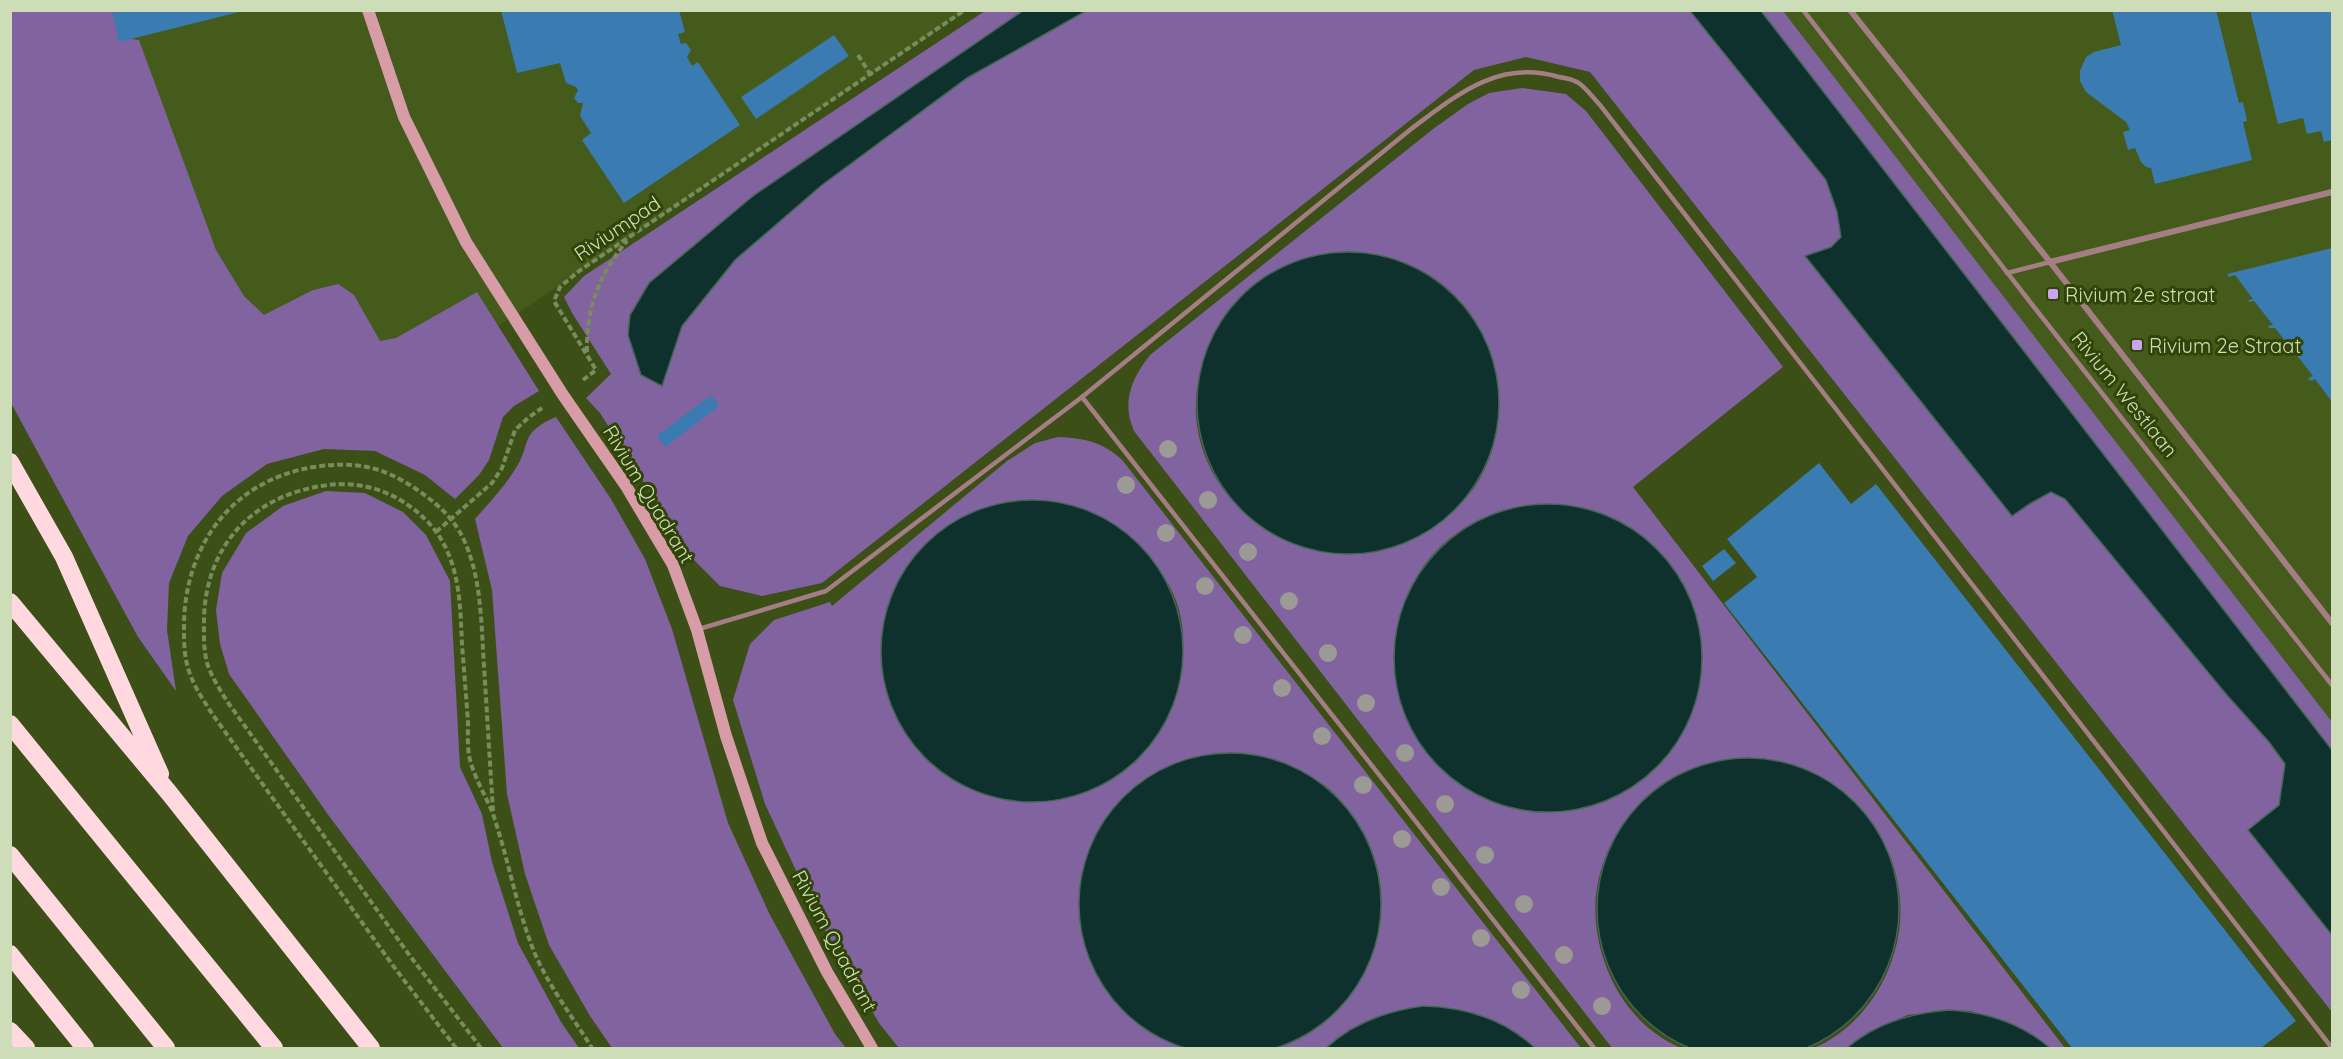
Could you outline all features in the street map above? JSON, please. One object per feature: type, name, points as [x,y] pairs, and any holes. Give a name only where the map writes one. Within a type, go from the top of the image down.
[{"type":"highway","points":[[10,462],[64,557],[170,795]]},
{"type":"highway","points":[[10,602],[170,795],[371,1048]]},
{"type":"highway","points":[[10,724],[274,1048]]},
{"type":"highway","points":[[10,855],[166,1048]]},
{"type":"highway","points":[[10,954],[86,1048]]},
{"type":"highway","points":[[10,1031],[26,1048]]},
{"type":"street","name":"Rivium Quadrant","points":[[368,10],[404,117],[460,232],[563,395],[626,486],[673,565],[697,630],[726,736],[762,843],[827,972],[872,1048]]},
{"type":"street","name":"Rivium Westlaan","points":[[1850,10],[2332,623]]},
{"type":"street","points":[[2050,262],[2332,192]]},
{"type":"lane","name":"Rivium Westlaan","points":[[1803,10],[2332,685]]},
{"type":"lane","points":[[697,630],[826,591],[1082,397],[1411,129],[1472,86],[1511,72],[1539,71],[1578,82],[1600,105],[2332,1048]]},
{"type":"lane","points":[[2007,273],[2050,262]]},
{"type":"lane","points":[[1082,397],[1594,1048]]},
{"type":"path","name":"Riviumpad","points":[[587,354],[554,301],[560,287],[579,271],[965,10]]},
{"type":"path","points":[[858,55],[870,74]]},
{"type":"path","points":[[436,532],[492,483],[502,468],[516,430],[528,418],[596,370],[587,354],[586,333],[591,306],[600,280],[614,257],[632,236]]},
{"type":"path","points":[[456,1048],[394,968],[213,715],[189,673],[184,632],[187,585],[193,564],[203,542],[231,507],[250,490],[297,470],[326,465],[365,465],[401,479],[428,497],[451,520],[462,536],[478,585],[493,814]]},
{"type":"path","points":[[481,1048],[410,956],[228,704],[208,666],[204,652],[204,613],[207,588],[220,552],[233,533],[261,507],[303,489],[328,485],[362,484],[392,496],[416,512],[436,532],[445,545],[459,588],[470,760],[493,814],[511,882],[534,950],[547,976],[592,1048]]},
{"type":"shaded area","points":[[10,11],[116,11],[123,38],[139,40],[216,250],[244,296],[264,315],[313,290],[338,284],[354,295],[380,341],[396,338],[477,292],[539,391],[514,406],[503,417],[489,460],[479,475],[455,499],[425,475],[375,451],[324,449],[267,464],[222,496],[188,536],[169,583],[167,630],[176,691],[138,637],[11,403]]},
{"type":"shaded area","points":[[28,11],[966,11],[330,440]]},
{"type":"shaded area","points":[[985,11],[1024,11],[753,196],[630,315],[628,335],[641,375],[662,385],[682,326],[735,260],[822,185],[967,78],[1086,11],[1690,11],[1826,180],[1838,212],[1841,237],[1831,247],[1805,256],[2012,515],[2051,492],[2065,499],[2285,764],[2279,805],[2248,830],[2332,935],[2332,1012],[1590,72],[1526,57],[1474,70],[822,583],[762,596],[720,586],[691,557],[600,413],[586,398],[611,374],[564,297],[584,276]]},
{"type":"shaded area","points":[[1761,11],[1783,11],[2332,722],[2332,750]]},
{"type":"shaded area","points":[[1774,11],[2332,11],[2332,724]]},
{"type":"shaded area","points":[[1522,88],[1566,94],[1586,111],[1783,367],[1633,487],[2065,1048],[2050,1048],[2027,1032],[1990,1016],[1970,1011],[1949,1010],[1908,1015],[1870,1031],[1847,1048],[1814,1048],[1829,1041],[1854,1021],[1875,995],[1890,966],[1900,924],[1900,897],[1895,870],[1885,845],[1869,819],[1836,786],[1809,771],[1791,765],[1728,761],[1691,769],[1666,781],[1645,798],[1626,819],[1612,843],[1602,869],[1596,896],[1596,923],[1604,962],[1612,980],[1633,1013],[1663,1039],[1681,1048],[1612,1048],[1134,431],[1128,410],[1130,391],[1138,372],[1150,355],[1433,129],[1468,104],[1489,93]],"holes":[[[1337,252],[1371,254],[1403,262],[1424,272],[1450,290],[1470,313],[1485,340],[1495,369],[1499,400],[1497,430],[1489,460],[1474,488],[1462,502],[1431,528],[1401,544],[1380,551],[1357,554],[1323,552],[1291,542],[1262,526],[1237,505],[1217,479],[1203,450],[1196,418],[1200,374],[1220,323],[1235,303],[1247,291],[1274,272],[1304,260]],[[1562,505],[1608,518],[1646,541],[1675,572],[1694,609],[1702,650],[1698,692],[1682,733],[1652,770],[1626,790],[1606,800],[1575,809],[1518,807],[1485,797],[1455,781],[1430,757],[1419,742],[1405,715],[1396,685],[1394,655],[1398,624],[1408,594],[1423,567],[1443,544],[1468,526],[1490,517]]]},
{"type":"shaded area","points":[[556,417],[611,499],[645,559],[672,629],[728,823],[769,913],[835,1034],[846,1048],[612,1048],[590,1016],[549,945],[525,874],[507,794],[492,590],[475,519],[501,489],[520,462],[531,434]]},
{"type":"shaded area","points":[[1058,437],[1076,438],[1101,445],[1123,461],[1581,1048],[1535,1048],[1497,1022],[1461,1010],[1350,1029],[1326,1048],[1277,1048],[1309,1033],[1337,1011],[1358,984],[1373,953],[1380,919],[1380,885],[1372,851],[1355,819],[1323,784],[1295,775],[1202,756],[1178,762],[1154,775],[1141,784],[1109,816],[1089,852],[1080,890],[1081,928],[1093,965],[1114,999],[1144,1027],[1183,1048],[899,1048],[879,1023],[819,920],[765,804],[733,700],[750,644],[774,620],[830,602],[832,606],[1007,461],[1035,443]],"holes":[[[1040,500],[1071,505],[1094,514],[1165,579],[1180,614],[1183,652],[1181,672],[1164,726],[1012,801],[963,786],[941,772],[922,755],[906,735],[882,637],[886,612],[895,588],[908,566],[924,546],[943,529]]]},
{"type":"shaded area","points":[[326,491],[365,493],[403,512],[426,535],[450,581],[460,767],[482,814],[492,862],[518,943],[561,1022],[579,1048],[503,1048],[329,816],[229,674],[220,644],[216,610],[222,573],[246,533],[283,506]]},
{"type":"water","points":[[1024,10],[1086,11],[967,78],[822,185],[735,260],[682,326],[662,386],[641,375],[628,335],[630,315],[649,283],[753,196]]},
{"type":"water","points":[[1690,11],[1761,11],[2332,750],[2332,935],[2248,830],[2279,805],[2285,764],[2065,499],[2051,492],[2012,516],[1805,256],[1831,247],[1841,237],[1837,212],[1826,180]]},
{"type":"water","points":[[1333,252],[1363,252],[1392,258],[1419,269],[1444,286],[1465,307],[1482,332],[1493,359],[1499,388],[1499,418],[1488,461],[1474,487],[1455,510],[1432,529],[1406,543],[1363,554],[1333,554],[1304,548],[1277,537],[1252,520],[1231,499],[1214,474],[1203,447],[1197,418],[1197,388],[1203,359],[1214,332],[1231,307],[1252,286],[1277,269],[1304,258]]},
{"type":"water","points":[[1032,500],[1061,503],[1090,512],[1116,526],[1139,544],[1157,567],[1171,593],[1180,622],[1183,651],[1180,680],[1171,709],[1157,735],[1139,758],[1116,776],[1090,790],[1061,799],[1032,802],[1003,799],[974,790],[948,776],[925,758],[907,735],[893,709],[884,680],[881,651],[884,622],[893,593],[907,567],[925,544],[948,526],[974,512],[1003,503]]},
{"type":"water","points":[[1548,504],[1578,507],[1607,516],[1633,530],[1657,549],[1676,573],[1690,599],[1699,628],[1702,658],[1699,688],[1690,717],[1676,743],[1657,767],[1633,786],[1607,800],[1578,809],[1548,812],[1518,809],[1489,800],[1463,786],[1439,767],[1420,743],[1406,717],[1397,688],[1394,658],[1397,628],[1406,599],[1420,573],[1439,549],[1463,530],[1489,516],[1518,507]]},
{"type":"water","points":[[1230,753],[1259,756],[1288,765],[1314,779],[1337,797],[1355,820],[1369,846],[1378,875],[1381,904],[1378,933],[1369,962],[1355,988],[1337,1011],[1314,1029],[1288,1043],[1259,1052],[1230,1055],[1201,1052],[1172,1043],[1146,1029],[1123,1011],[1105,988],[1091,962],[1082,933],[1079,904],[1082,875],[1091,846],[1105,820],[1123,797],[1146,779],[1172,765],[1201,756]]},
{"type":"water","points":[[1748,758],[1777,761],[1806,769],[1832,783],[1855,802],[1874,825],[1888,851],[1896,880],[1899,909],[1896,938],[1888,967],[1874,993],[1855,1016],[1832,1035],[1806,1049],[1777,1057],[1748,1060],[1719,1057],[1690,1049],[1664,1035],[1641,1016],[1622,993],[1608,967],[1600,938],[1597,909],[1600,880],[1608,851],[1622,825],[1641,802],[1664,783],[1690,769],[1719,761]]},
{"type":"water","points":[[1423,1006],[1453,1009],[1483,1016],[1510,1029],[1535,1048],[1326,1048],[1359,1025],[1396,1011]]},
{"type":"water","points":[[1949,1010],[1976,1013],[2002,1020],[2039,1039],[2050,1048],[1847,1048],[1870,1032],[1895,1021]]},
{"type":"building","points":[[112,10],[243,10],[243,11],[119,42]]},
{"type":"building","points":[[501,10],[679,10],[685,32],[678,34],[681,44],[686,43],[691,50],[687,57],[692,66],[698,62],[740,125],[624,203],[582,140],[591,133],[580,116],[583,103],[578,103],[574,98],[578,90],[566,83],[560,63],[517,73]]},
{"type":"building","points":[[2112,10],[2216,10],[2239,103],[2243,102],[2247,121],[2243,122],[2252,160],[2155,184],[2151,168],[2141,162],[2135,148],[2128,150],[2123,132],[2130,130],[2126,122],[2086,92],[2080,81],[2080,71],[2086,57],[2094,52],[2121,45]]},
{"type":"building","points":[[2250,10],[2332,10],[2332,140],[2324,142],[2321,131],[2307,134],[2303,118],[2278,124]]},
{"type":"building","points":[[834,35],[849,56],[756,119],[741,97]]},
{"type":"building","points":[[2332,248],[2332,402],[2315,379],[2310,381],[2308,378],[2313,376],[2295,353],[2290,355],[2288,352],[2293,351],[2275,328],[2269,328],[2268,326],[2273,325],[2254,301],[2248,300],[2253,299],[2235,275],[2229,277],[2227,274]]},
{"type":"building","points":[[711,395],[719,406],[665,447],[657,436]]},
{"type":"building","points":[[1819,463],[1851,504],[1876,484],[2296,1021],[2261,1048],[2072,1048],[1724,603],[1757,577],[1727,539]]},
{"type":"building","points":[[1724,549],[1736,563],[1713,581],[1702,566]]},
{"type":"place","name":"Rivium 2e straat","points":[[2053,294]]},
{"type":"place","name":"Rivium 2e Straat","points":[[2137,345]]}]
